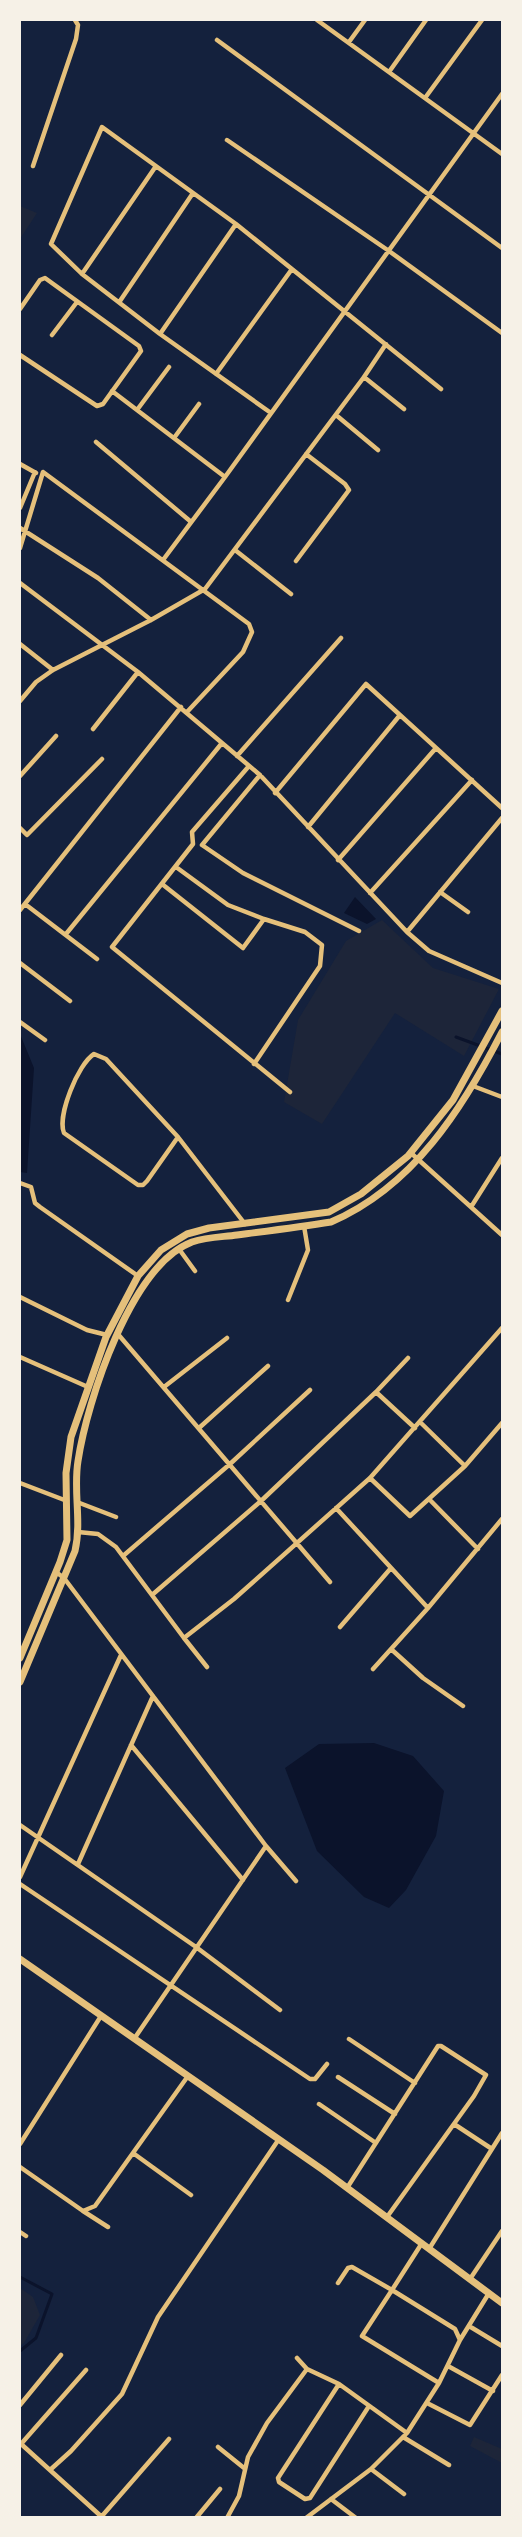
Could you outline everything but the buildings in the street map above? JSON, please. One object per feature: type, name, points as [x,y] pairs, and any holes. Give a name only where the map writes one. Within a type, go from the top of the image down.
[{"type":"main road","points":[[20,1658],[56,1572],[68,1532],[66,1473],[71,1437],[106,1335],[138,1276],[161,1250],[187,1234],[209,1228],[328,1212],[343,1206],[411,1153],[453,1100],[502,1011]]},
{"type":"main road","points":[[20,1682],[75,1551],[78,1532],[76,1474],[81,1439],[118,1334],[145,1284],[168,1257],[179,1249],[210,1238],[331,1222],[348,1215],[367,1202],[418,1160],[461,1106],[502,1032]]},
{"type":"main road","points":[[20,1959],[279,2139],[502,2303]]},
{"type":"street","points":[[33,166],[76,39],[78,26],[75,20]]},
{"type":"street","points":[[317,20],[502,154]]},
{"type":"street","points":[[349,42],[365,20]]},
{"type":"street","points":[[388,72],[426,20]]},
{"type":"street","points":[[425,98],[482,20]]},
{"type":"street","points":[[217,40],[502,248]]},
{"type":"street","points":[[163,560],[502,94]]},
{"type":"street","points":[[271,413],[160,334],[82,274],[51,244],[102,127],[236,224],[441,388]]},
{"type":"street","points":[[227,140],[389,251],[502,333]]},
{"type":"street","points":[[82,274],[156,166]]},
{"type":"street","points":[[120,301],[193,193]]},
{"type":"street","points":[[160,334],[236,224]]},
{"type":"street","points":[[216,374],[291,269]]},
{"type":"street","points":[[20,309],[42,278],[141,348],[140,353],[103,404],[97,406],[20,355]]},
{"type":"street","points":[[52,335],[77,302]]},
{"type":"street","points":[[20,701],[36,682],[53,670],[151,621],[205,589],[336,415],[386,344]]},
{"type":"street","points":[[137,410],[169,368]]},
{"type":"street","points":[[363,377],[405,409]]},
{"type":"street","points":[[112,391],[225,477]]},
{"type":"street","points":[[174,438],[200,404]]},
{"type":"street","points":[[336,415],[378,450]]},
{"type":"street","points":[[96,442],[190,521]]},
{"type":"street","points":[[296,561],[349,490],[345,484],[306,454]]},
{"type":"street","points":[[20,464],[41,476]]},
{"type":"street","points":[[20,508],[35,472]]},
{"type":"street","points":[[20,548],[22,529],[43,472],[205,589],[249,624],[252,632],[243,652],[187,712]]},
{"type":"street","points":[[22,529],[98,578],[151,621]]},
{"type":"street","points":[[235,550],[291,594]]},
{"type":"street","points":[[20,583],[138,672],[260,775],[407,932],[429,951],[502,983]]},
{"type":"street","points":[[237,756],[341,639]]},
{"type":"street","points":[[20,644],[53,670]]},
{"type":"street","points":[[93,729],[138,672]]},
{"type":"street","points":[[275,793],[366,684],[502,808]]},
{"type":"street","points":[[20,910],[181,707]]},
{"type":"street","points":[[308,827],[400,715]]},
{"type":"street","points":[[20,776],[56,736]]},
{"type":"street","points":[[66,934],[222,743]]},
{"type":"street","points":[[338,860],[436,748]]},
{"type":"street","points":[[20,828],[27,835],[102,759]]},
{"type":"street","points":[[249,766],[192,832],[193,844],[112,947],[290,1092]]},
{"type":"street","points":[[202,845],[260,775]]},
{"type":"street","points":[[370,893],[472,780]]},
{"type":"street","points":[[407,932],[502,818]]},
{"type":"street","points":[[193,844],[202,845],[243,873],[359,931]]},
{"type":"street","points":[[176,867],[228,905],[305,932],[322,945],[320,966],[254,1064]]},
{"type":"street","points":[[162,884],[243,948],[264,919]]},
{"type":"street","points":[[440,892],[468,912]]},
{"type":"street","points":[[25,904],[98,959]]},
{"type":"street","points":[[20,963],[70,1001]]},
{"type":"street","points":[[20,1022],[45,1040]]},
{"type":"street","points":[[178,1137],[147,1181],[143,1185],[138,1185],[64,1133],[63,1115],[73,1086],[88,1058],[94,1054],[106,1059],[178,1137],[245,1224]]},
{"type":"street","points":[[473,1086],[502,1097]]},
{"type":"street","points":[[411,1153],[502,1235]]},
{"type":"street","points":[[471,1207],[502,1158]]},
{"type":"street","points":[[22,1184],[31,1187],[35,1203],[40,1207],[138,1276]]},
{"type":"street","points":[[288,1300],[308,1250],[304,1226]]},
{"type":"street","points":[[179,1249],[195,1271]]},
{"type":"street","points":[[20,1297],[87,1330],[106,1335]]},
{"type":"street","points":[[110,1327],[330,1582]]},
{"type":"street","points":[[184,1638],[234,1599],[370,1478],[502,1328]]},
{"type":"street","points":[[164,1387],[227,1338]]},
{"type":"street","points":[[20,1357],[88,1387]]},
{"type":"street","points":[[152,1595],[261,1501],[376,1392],[408,1358]]},
{"type":"street","points":[[199,1428],[268,1366]]},
{"type":"street","points":[[123,1556],[230,1464],[310,1390]]},
{"type":"street","points":[[376,1392],[415,1428]]},
{"type":"street","points":[[420,1422],[465,1466]]},
{"type":"street","points":[[370,1478],[410,1516],[465,1466],[502,1422]]},
{"type":"street","points":[[20,1483],[67,1501]]},
{"type":"street","points":[[429,1499],[478,1549]]},
{"type":"street","points":[[77,1502],[116,1517]]},
{"type":"street","points":[[336,1508],[428,1608]]},
{"type":"street","points":[[373,1669],[428,1608],[502,1519]]},
{"type":"street","points":[[78,1532],[98,1534],[116,1547],[207,1667]]},
{"type":"street","points":[[340,1627],[391,1569]]},
{"type":"street","points":[[56,1572],[64,1578],[266,1846],[296,1881]]},
{"type":"street","points":[[391,1649],[423,1678],[463,1706]]},
{"type":"street","points":[[20,1877],[121,1655]]},
{"type":"street","points":[[78,1864],[153,1696]]},
{"type":"street","points":[[131,1745],[243,1880]]},
{"type":"street","points":[[20,1825],[196,1947],[280,2010]]},
{"type":"street","points":[[134,2038],[266,1846]]},
{"type":"street","points":[[20,1884],[310,2079],[315,2079],[327,2064]]},
{"type":"street","points":[[20,2144],[101,2016]]},
{"type":"street","points":[[349,2039],[415,2083]]},
{"type":"street","points":[[347,2188],[440,2046],[486,2074],[486,2078],[387,2217]]},
{"type":"street","points":[[83,2211],[95,2206],[188,2076]]},
{"type":"street","points":[[338,2077],[395,2114]]},
{"type":"street","points":[[319,2104],[376,2143]]},
{"type":"street","points":[[454,2124],[492,2149]]},
{"type":"street","points":[[429,2249],[502,2133]]},
{"type":"street","points":[[50,2470],[71,2451],[122,2394],[158,2317],[279,2139]]},
{"type":"street","points":[[133,2153],[191,2195]]},
{"type":"street","points":[[20,2167],[108,2227]]},
{"type":"street","points":[[470,2279],[502,2231]]},
{"type":"street","points":[[20,2232],[26,2236]]},
{"type":"street","points":[[422,2243],[362,2336],[439,2383]]},
{"type":"street","points":[[338,2283],[348,2268],[352,2267],[455,2329],[460,2340]]},
{"type":"street","points":[[306,2517],[371,2469],[405,2435],[439,2383],[460,2340],[489,2293]]},
{"type":"street","points":[[469,2326],[502,2346]]},
{"type":"street","points":[[20,2405],[61,2355]]},
{"type":"street","points":[[297,2358],[307,2369],[339,2384],[405,2435],[449,2465]]},
{"type":"street","points":[[448,2366],[493,2391]]},
{"type":"street","points":[[227,2517],[239,2496],[248,2457],[267,2423],[307,2369]]},
{"type":"street","points":[[86,2370],[20,2443],[103,2517],[169,2439]]},
{"type":"street","points":[[427,2403],[470,2425],[502,2375]]},
{"type":"street","points":[[339,2384],[278,2478],[279,2482],[305,2499],[310,2498],[369,2406]]},
{"type":"street","points":[[218,2446],[244,2468]]},
{"type":"street","points":[[371,2469],[404,2494]]},
{"type":"street","points":[[196,2517],[220,2489]]},
{"type":"street","points":[[331,2499],[356,2517]]},
{"type":"shaded area","points":[[20,206],[37,213],[20,239]]},
{"type":"shaded area","points":[[355,897],[376,919],[367,924],[344,913]]},
{"type":"shaded area","points":[[382,920],[433,968],[499,989],[464,1056],[395,1013],[322,1124],[284,1102],[298,1020],[346,941]]},
{"type":"shaded area","points":[[20,1034],[34,1068],[27,1173],[20,1172]]},
{"type":"shaded area","points":[[374,1743],[413,1756],[444,1791],[436,1836],[406,1890],[389,1908],[364,1897],[317,1851],[285,1768],[319,1744]]},
{"type":"shaded area","points":[[20,2288],[33,2297],[40,2315],[20,2346]]},
{"type":"shaded area","points":[[474,2437],[502,2449],[502,2463],[470,2446]]},
{"type":"waterway","points":[[456,1037],[502,1054]]},
{"type":"waterway","points":[[20,2277],[52,2294],[36,2338],[20,2351]]}]
